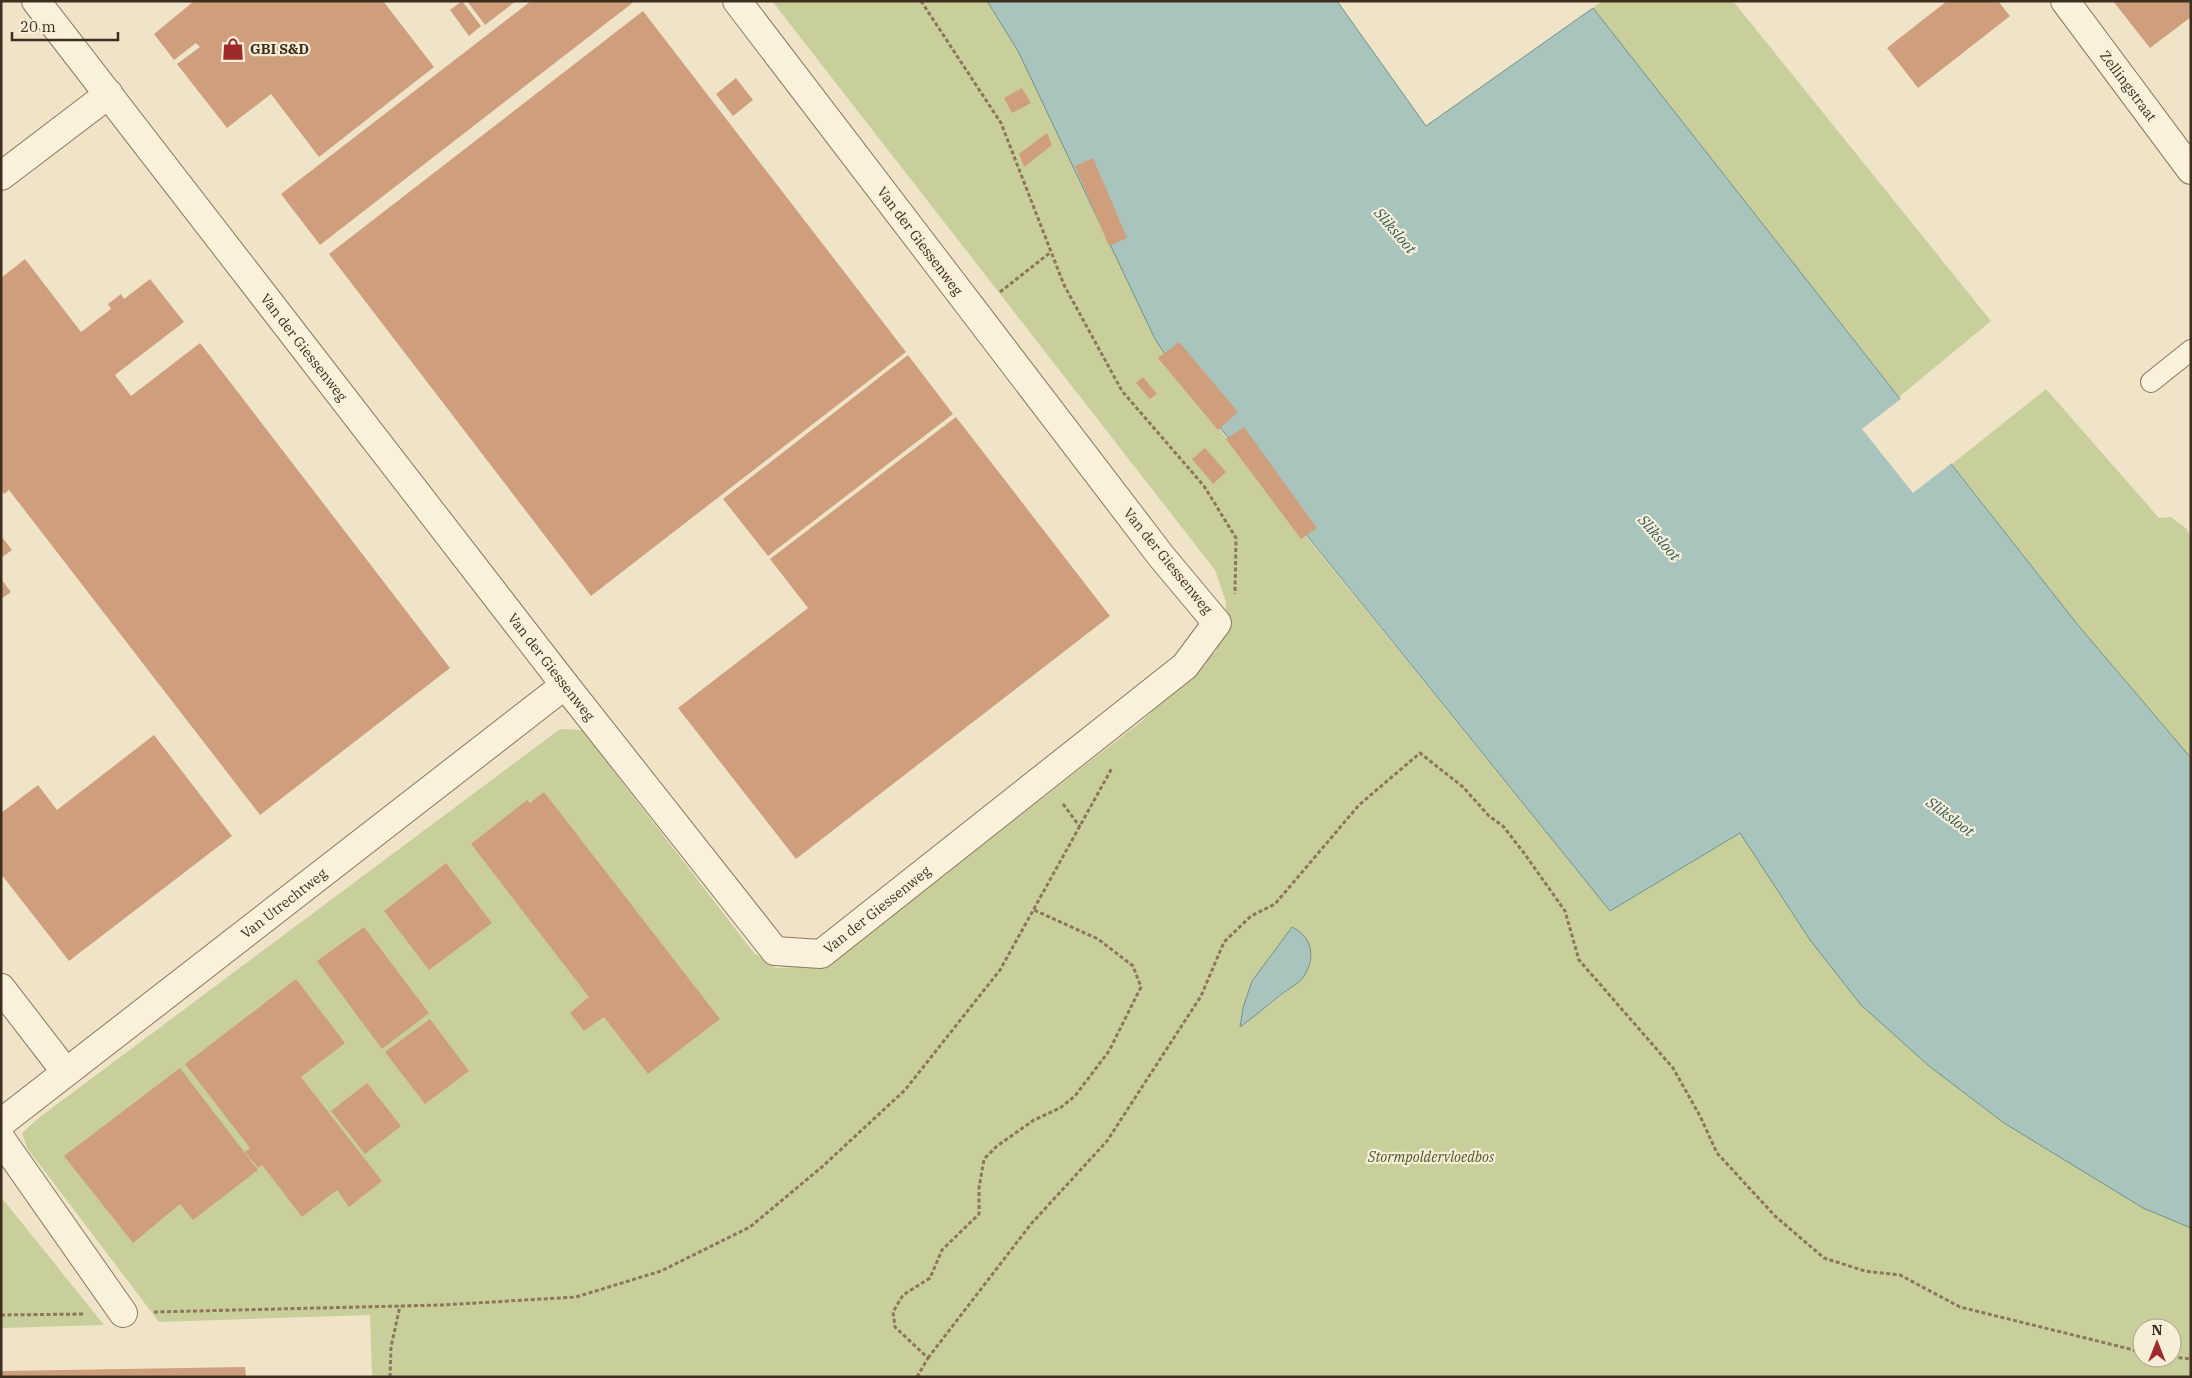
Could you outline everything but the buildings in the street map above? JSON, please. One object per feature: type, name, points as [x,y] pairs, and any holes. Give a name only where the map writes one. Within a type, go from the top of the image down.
[{"type":"street","name":"Van der Giessenweg","points":[[36,1],[565,685],[775,952],[821,954],[1185,666],[1217,623],[1161,556],[737,1]]},
{"type":"street","name":"Zellingstraat","points":[[2065,1],[2191,170]]},
{"type":"street","points":[[1,176],[109,94]]},
{"type":"street","name":"Van Utrechtweg","points":[[1,1123],[65,1071],[565,685]]},
{"type":"street","points":[[1,988],[65,1071]]},
{"type":"street","points":[[1,1139],[123,1313]]},
{"type":"lane","points":[[2151,382],[2191,350]]},
{"type":"path","points":[[922,1],[1001,123],[1064,285],[1122,391],[1204,486],[1236,538],[1234,600]]},
{"type":"path","points":[[974,312],[1051,252]]},
{"type":"path","points":[[917,1377],[928,1358],[1031,1224],[1106,1141],[1201,996],[1224,942],[1251,916],[1275,904],[1358,804],[1420,753],[1462,788],[1489,816],[1502,826],[1524,853],[1565,911],[1579,960],[1674,1068],[1717,1152],[1775,1216],[1824,1258],[1865,1271],[1900,1275],[1960,1307],[2132,1350]]},
{"type":"path","points":[[1,1315],[400,1306],[576,1297],[661,1271],[750,1227],[823,1166],[905,1090],[1000,970],[1118,760]]},
{"type":"path","points":[[928,1358],[894,1327],[893,1312],[902,1295],[930,1278],[942,1250],[979,1214],[979,1188],[984,1159],[997,1146],[1034,1120],[1060,1108],[1075,1096],[1109,1052],[1141,987],[1133,966],[1094,937],[1034,910]]},
{"type":"path","points":[[389,1376],[391,1347],[400,1306]]},
{"type":"green space","name":"Stormpoldervloedbos","points":[[772,1],[987,1],[1018,51],[1155,339],[1219,429],[1610,911],[1740,833],[1810,940],[1929,1066],[2004,1123],[2143,1208],[2191,1228],[2191,1377],[372,1377],[370,1315],[159,1322],[27,1148],[22,1133],[40,1117],[560,729],[582,730],[754,953],[776,968],[798,967],[825,961],[868,934],[1143,720],[1216,651],[1225,628],[1226,602],[1215,570]],"holes":[[[1292,928],[1299,931],[1310,964],[1301,980],[1241,1026],[1247,998],[1266,962]]]},
{"type":"green space","points":[[1602,1],[1733,1],[1991,321],[1899,397],[1593,8]]},
{"type":"green space","points":[[2046,389],[2159,518],[2171,517],[2187,529],[2191,538],[2191,758],[2077,624],[1952,464]]},
{"type":"green space","points":[[1,1197],[104,1325],[1,1328]]},
{"type":"water","name":"Sliksloot","points":[[987,1],[1337,1],[1426,126],[1593,8],[2077,624],[2191,758],[2191,1228],[2143,1208],[2004,1123],[1929,1066],[1861,1005],[1810,940],[1740,833],[1610,911],[1187,387],[1155,339],[1018,51]]},
{"type":"water","points":[[1292,927],[1305,937],[1309,943],[1311,957],[1306,972],[1298,983],[1240,1027],[1243,1008],[1252,981]]},
{"type":"pier","points":[[1902,398],[1953,462],[1913,493],[1862,429]]},
{"type":"place","name":"GBI S&D","points":[[233,49]]}]
